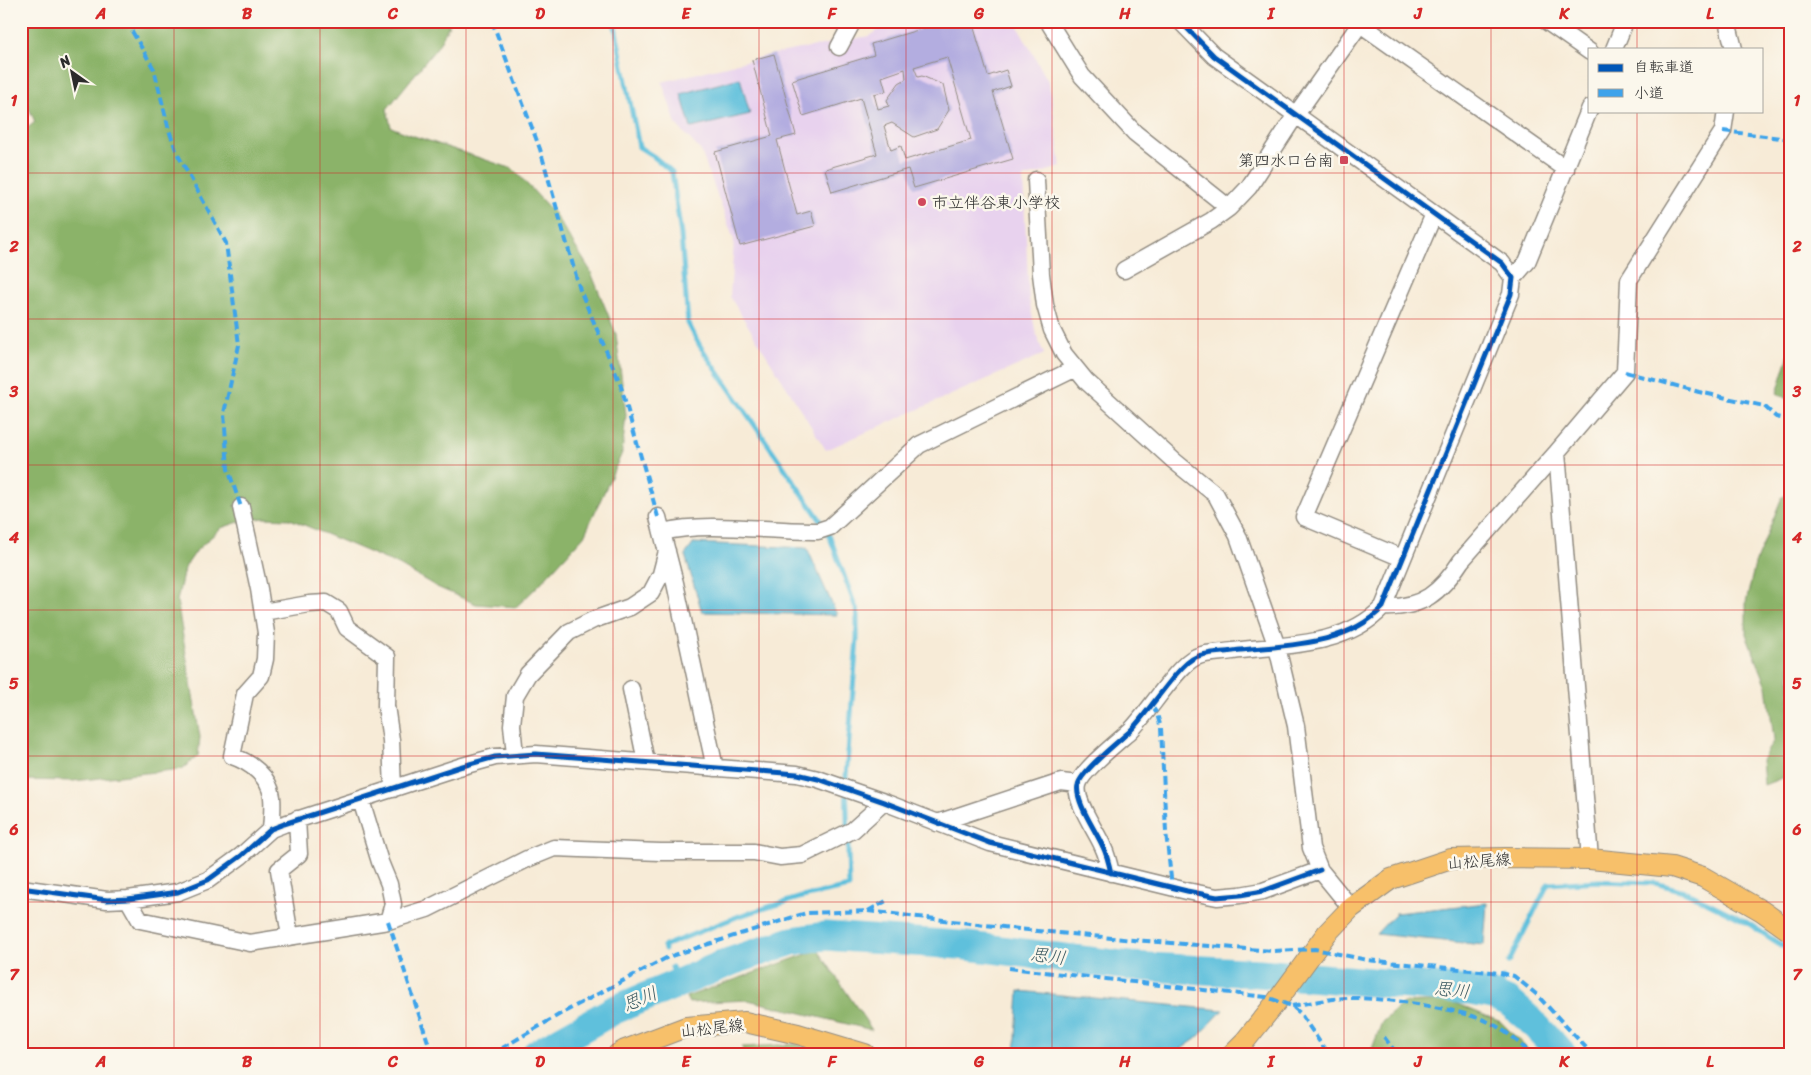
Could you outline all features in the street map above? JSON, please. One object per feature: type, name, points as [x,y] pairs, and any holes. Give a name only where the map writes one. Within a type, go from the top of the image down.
[{"type":"main road","name":"山松尾線","points":[[1232,1054],[1245,1041],[1327,933],[1351,908],[1391,879],[1451,859],[1590,859],[1672,867],[1703,877],[1762,911],[1790,931]]},
{"type":"main road","name":"山松尾線","points":[[618,1054],[686,1027],[745,1022],[798,1034],[866,1054]]},
{"type":"street","points":[[840,47],[853,21]]},
{"type":"street","points":[[1048,21],[1082,76],[1135,133],[1229,208]]},
{"type":"street","points":[[1180,21],[1214,56],[1502,263],[1513,278]]},
{"type":"street","points":[[1546,21],[1588,51]]},
{"type":"street","points":[[1614,48],[1623,27],[1623,21]]},
{"type":"street","points":[[1727,21],[1734,48]]},
{"type":"street","points":[[1124,270],[1211,220],[1229,208],[1249,187],[1358,23],[1566,169]]},
{"type":"street","points":[[1112,872],[1104,848],[1078,795],[1078,784],[1085,773],[1133,728],[1177,674],[1195,657],[1245,649],[1292,646],[1333,636],[1349,630],[1374,616],[1383,607],[1511,294],[1513,278],[1527,262],[1588,112]]},
{"type":"street","points":[[1383,607],[1400,608],[1414,604],[1432,594],[1448,580],[1461,560],[1625,372],[1630,280],[1723,131],[1726,112]]},
{"type":"street","points":[[1036,180],[1041,274],[1045,305],[1058,342],[1074,368],[1173,460],[1216,495],[1238,536],[1277,647],[1296,726],[1311,848],[1320,870],[1351,908]]},
{"type":"street","points":[[1402,558],[1304,517],[1434,214]]},
{"type":"street","points":[[715,768],[660,525],[680,528],[824,529],[919,445],[1074,368]]},
{"type":"street","points":[[1557,452],[1590,859]]},
{"type":"street","points":[[240,507],[266,633],[265,659],[261,676],[245,694],[232,756],[241,759],[255,768],[267,783],[272,795],[271,830]]},
{"type":"street","points":[[514,755],[512,725],[515,696],[528,674],[569,632],[593,620],[630,607],[651,593],[660,574],[667,551]]},
{"type":"street","points":[[263,612],[309,604],[326,604],[339,611],[348,628],[387,657],[386,706],[392,740],[393,789]]},
{"type":"street","points":[[631,689],[646,762]]},
{"type":"street","points":[[21,888],[107,900],[178,892],[208,880],[241,856],[271,830],[459,767],[495,757],[536,754],[797,774],[884,802],[990,844],[1112,872],[1187,892],[1217,897],[1263,891],[1320,870]]},
{"type":"street","points":[[937,823],[1061,782],[1078,784]]},
{"type":"street","points":[[361,800],[380,862],[389,884],[393,904],[388,920]]},
{"type":"street","points":[[128,899],[140,920],[250,943],[388,920],[427,909],[527,859],[554,848],[660,852],[754,852],[780,857],[802,855],[846,833],[884,802]]},
{"type":"street","points":[[290,936],[279,870],[300,854],[297,820]]},
{"type":"shaded area","name":"市立伴谷東小学校","points":[[892,21],[1015,21],[1049,83],[1061,167],[1023,178],[1029,299],[1036,334],[1044,354],[826,450],[730,297],[734,240],[701,151],[676,124],[662,82],[774,54],[869,36]]},
{"type":"green space","points":[[21,21],[449,21],[449,25],[438,46],[387,109],[391,127],[513,169],[554,213],[590,270],[616,334],[626,415],[622,453],[584,536],[516,607],[476,604],[437,587],[399,565],[290,519],[264,518],[242,521],[221,528],[197,550],[184,569],[177,601],[200,737],[198,756],[182,769],[73,781],[21,780],[21,133],[35,122],[21,90]]},
{"type":"green space","points":[[1790,351],[1790,401],[1777,393]]},
{"type":"green space","points":[[1790,494],[1790,775],[1764,785],[1762,760],[1774,740],[1767,686],[1746,634],[1746,602],[1755,564],[1782,497]]},
{"type":"green space","points":[[818,950],[872,1030],[748,1000],[689,1003],[686,997]]},
{"type":"green space","points":[[1450,1001],[1501,1022],[1532,1054],[1370,1054],[1382,1022],[1403,1003]]},
{"type":"green space","points":[[796,1044],[828,1054],[744,1054],[742,1047]]},
{"type":"water","points":[[740,78],[750,114],[691,128],[681,94]]},
{"type":"water","points":[[694,543],[807,548],[837,615],[702,612],[685,555]]},
{"type":"water","points":[[1487,903],[1484,945],[1376,934],[1396,913]]},
{"type":"water","points":[[1019,991],[1223,1010],[1197,1038],[1174,1054],[1015,1054]]},
{"type":"building","points":[[948,21],[972,21],[988,76],[1006,70],[1011,86],[993,92],[1013,159],[914,188],[908,169],[832,192],[825,169],[877,154],[861,98],[803,116],[792,80],[874,55],[871,44]],"holes":[[[947,57],[971,140],[905,160],[901,146],[891,150],[884,126],[892,123],[914,137],[937,129],[949,110],[943,85],[922,76],[918,77],[914,67]],[[905,69],[906,79],[899,83],[887,100],[889,106],[878,109],[874,94],[886,91],[882,77]]]},
{"type":"building","points":[[774,54],[796,135],[777,140],[797,215],[811,211],[815,226],[740,246],[715,152],[772,136],[752,60]]},
{"type":"waterway","points":[[614,21],[639,147],[672,172],[681,235],[688,323],[700,346],[819,518],[831,540],[857,611],[857,639],[846,777],[849,887],[802,897],[739,916],[664,946],[665,949]]},
{"type":"waterway","points":[[1509,962],[1548,884],[1599,881],[1655,883],[1684,891],[1743,920],[1790,951]]},
{"type":"waterway","name":"思川","points":[[536,1054],[614,1010],[732,961],[792,941],[825,936],[959,945],[1130,966],[1259,973],[1458,989],[1493,995],[1509,1002],[1530,1020],[1562,1054]]},
{"type":"waterway","points":[[672,967],[678,983]]},
{"type":"waterway","points":[[1493,995],[1503,979]]},
{"type":"marked path","points":[[126,21],[154,69],[169,130],[177,153],[226,243],[239,345],[224,413],[228,469],[241,507]]},
{"type":"marked path","points":[[492,21],[540,149],[580,290],[620,383],[658,517]]},
{"type":"marked path","points":[[1723,131],[1790,139]]},
{"type":"marked path","points":[[1625,372],[1699,392],[1764,406],[1776,417],[1790,420]]},
{"type":"marked path","points":[[1152,706],[1157,714],[1161,728],[1171,888]]},
{"type":"marked path","points":[[492,1054],[562,1013],[668,957],[806,913],[868,911],[888,900]]},
{"type":"marked path","points":[[868,911],[1133,940],[1273,951],[1315,949],[1367,960],[1500,973],[1514,976],[1536,994],[1592,1054]]},
{"type":"marked path","points":[[388,921],[432,1054]]},
{"type":"marked path","points":[[1009,968],[1266,997],[1292,1006],[1300,1013],[1328,1054]]},
{"type":"marked path","points":[[1292,1006],[1325,1000],[1360,998],[1435,1007],[1470,1015],[1491,1023],[1509,1035],[1531,1054]]},
{"type":"marked path","points":[[1384,1037],[1397,1054]]},
{"type":"cycle path","points":[[1111,873],[1104,850],[1079,799],[1078,785],[1081,779],[1093,764],[1137,724],[1180,669],[1196,657],[1209,653],[1292,645],[1332,637],[1351,630],[1368,620],[1383,607],[1511,294],[1513,278],[1502,263],[1214,56],[1180,21]]},
{"type":"cycle path","points":[[21,888],[107,900],[178,892],[208,880],[241,856],[271,829],[459,767],[495,757],[536,754],[797,774],[818,779],[884,802],[990,843],[1217,897],[1263,891],[1320,870]]},
{"type":"place","name":"第四水口台南","points":[[1344,160]]},
{"type":"place","name":"市立伴谷東小学校","points":[[922,202]]}]
